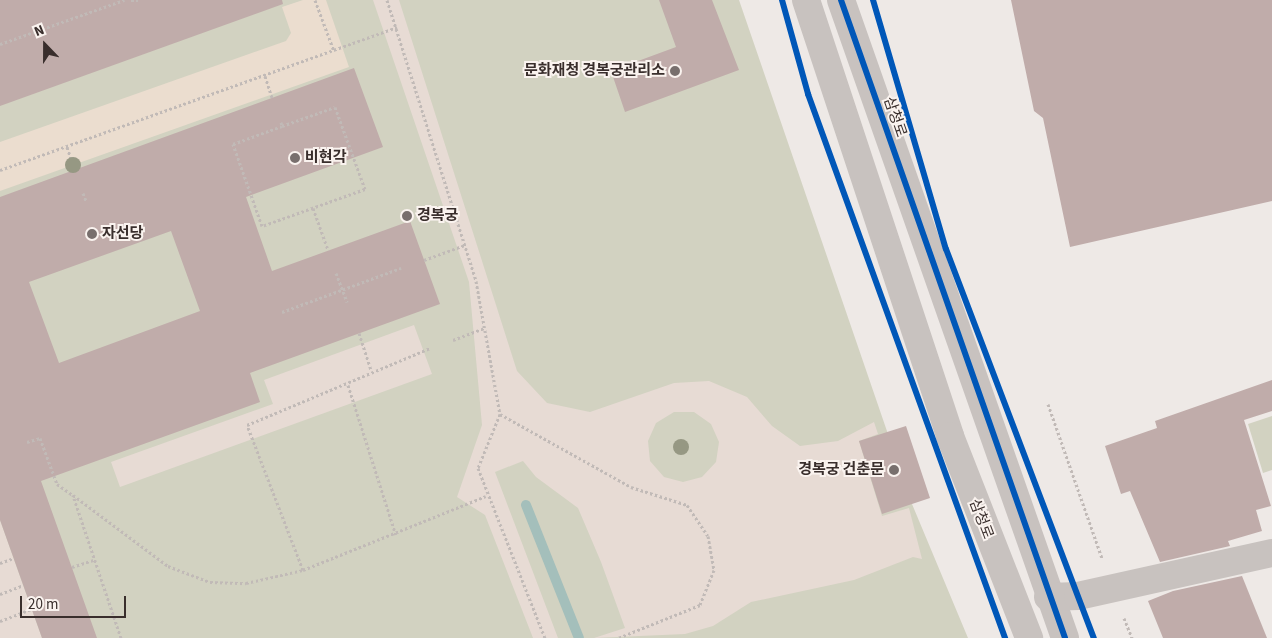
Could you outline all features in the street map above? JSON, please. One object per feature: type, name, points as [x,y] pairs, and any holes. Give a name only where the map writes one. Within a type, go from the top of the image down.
[{"type":"street","name":"삼청로","points":[[806,0],[950,436],[1029,638]]},
{"type":"street","name":"삼청로","points":[[841,0],[1048,597],[1065,638]]},
{"type":"street","points":[[1048,597],[1112,588],[1272,553]]},
{"type":"path","points":[[0,44],[124,0]]},
{"type":"path","points":[[132,0],[138,0]]},
{"type":"path","points":[[315,0],[334,51]]},
{"type":"path","points":[[387,0],[464,245],[484,328],[500,414],[478,468],[486,496],[545,638]]},
{"type":"path","points":[[0,170],[397,27]]},
{"type":"path","points":[[265,76],[272,98]]},
{"type":"path","points":[[335,107],[365,189],[313,208],[262,226],[233,144],[282,124],[335,107]]},
{"type":"path","points":[[67,147],[75,170]]},
{"type":"path","points":[[83,193],[86,201]]},
{"type":"path","points":[[313,208],[328,250]]},
{"type":"path","points":[[424,260],[464,245]]},
{"type":"path","points":[[282,312],[401,268]]},
{"type":"path","points":[[336,273],[347,302]]},
{"type":"path","points":[[453,340],[484,328]]},
{"type":"path","points":[[359,333],[370,369]]},
{"type":"path","points":[[303,570],[247,425],[348,385],[370,369],[430,348]]},
{"type":"path","points":[[348,385],[396,535]]},
{"type":"path","points":[[1048,404],[1112,588],[1132,638]]},
{"type":"path","points":[[500,414],[632,487],[687,505],[708,536],[714,570],[700,605],[618,638]]},
{"type":"path","points":[[27,442],[40,438],[57,484],[168,566],[210,582],[246,583],[303,570],[396,535],[486,496]]},
{"type":"path","points":[[73,495],[121,638]]},
{"type":"path","points":[[0,563],[14,558]]},
{"type":"path","points":[[72,567],[94,560]]},
{"type":"path","points":[[0,594],[23,585]]},
{"type":"path","points":[[0,621],[32,609]]},
{"type":"green space","name":"경복궁","points":[[0,0],[739,0],[912,504],[968,638],[0,638]]},
{"type":"green space","points":[[1272,416],[1272,470],[1263,473],[1248,424]]},
{"type":"sand","points":[[303,0],[326,0],[349,67],[0,191],[0,142],[286,41],[291,33],[282,7]]},
{"type":"shaded area","points":[[373,0],[399,0],[517,371],[547,403],[590,412],[674,383],[709,381],[747,397],[772,426],[800,446],[838,441],[874,422],[878,434],[859,441],[882,516],[909,508],[922,559],[913,557],[854,580],[751,602],[713,626],[685,634],[594,638],[625,628],[601,562],[578,508],[536,477],[523,461],[495,472],[558,638],[533,638],[485,515],[457,497],[482,425],[469,282]],"holes":[[[674,412],[694,412],[711,424],[719,442],[716,462],[702,477],[683,482],[664,477],[650,461],[648,441],[656,423]]]},
{"type":"shaded area","points":[[414,325],[432,374],[120,487],[111,462],[273,404],[264,380]]},
{"type":"shaded area","points":[[0,520],[23,585],[42,638],[0,638]]},
{"type":"building","points":[[0,0],[282,0],[283,4],[0,106]]},
{"type":"building","name":"문화재청 경복궁관리소","points":[[659,0],[712,0],[739,70],[625,112],[611,71],[676,47]]},
{"type":"building","points":[[1011,0],[1272,0],[1272,201],[1070,247],[1043,118],[1034,111]]},
{"type":"building","points":[[354,68],[383,147],[246,197],[272,271],[410,221],[440,304],[250,373],[260,402],[41,481],[97,638],[42,638],[0,520],[0,197]],"holes":[[[171,231],[200,311],[59,363],[29,282]]]},
{"type":"building","points":[[1272,380],[1272,411],[1244,420],[1271,506],[1256,510],[1262,531],[1228,541],[1230,546],[1160,562],[1130,491],[1121,494],[1105,446],[1157,428],[1155,421]]},
{"type":"building","name":"경복궁 건춘문","points":[[906,426],[930,498],[882,514],[859,441]]},
{"type":"building","points":[[1242,576],[1267,638],[1163,638],[1148,601],[1173,591]]},
{"type":"waterway","points":[[526,505],[579,638]]},
{"type":"cycle path","points":[[782,0],[808,94],[1005,638]]},
{"type":"cycle path","points":[[841,0],[1065,638]]},
{"type":"cycle path","points":[[873,0],[946,249],[1094,638]]},
{"type":"place","name":"문화재청 경복궁관리소","points":[[675,71]]},
{"type":"place","name":"비현각","points":[[295,158]]},
{"type":"place","name":"경복궁","points":[[407,216]]},
{"type":"place","name":"자선당","points":[[92,234]]},
{"type":"place","name":"경복궁 건춘문","points":[[894,470]]}]
